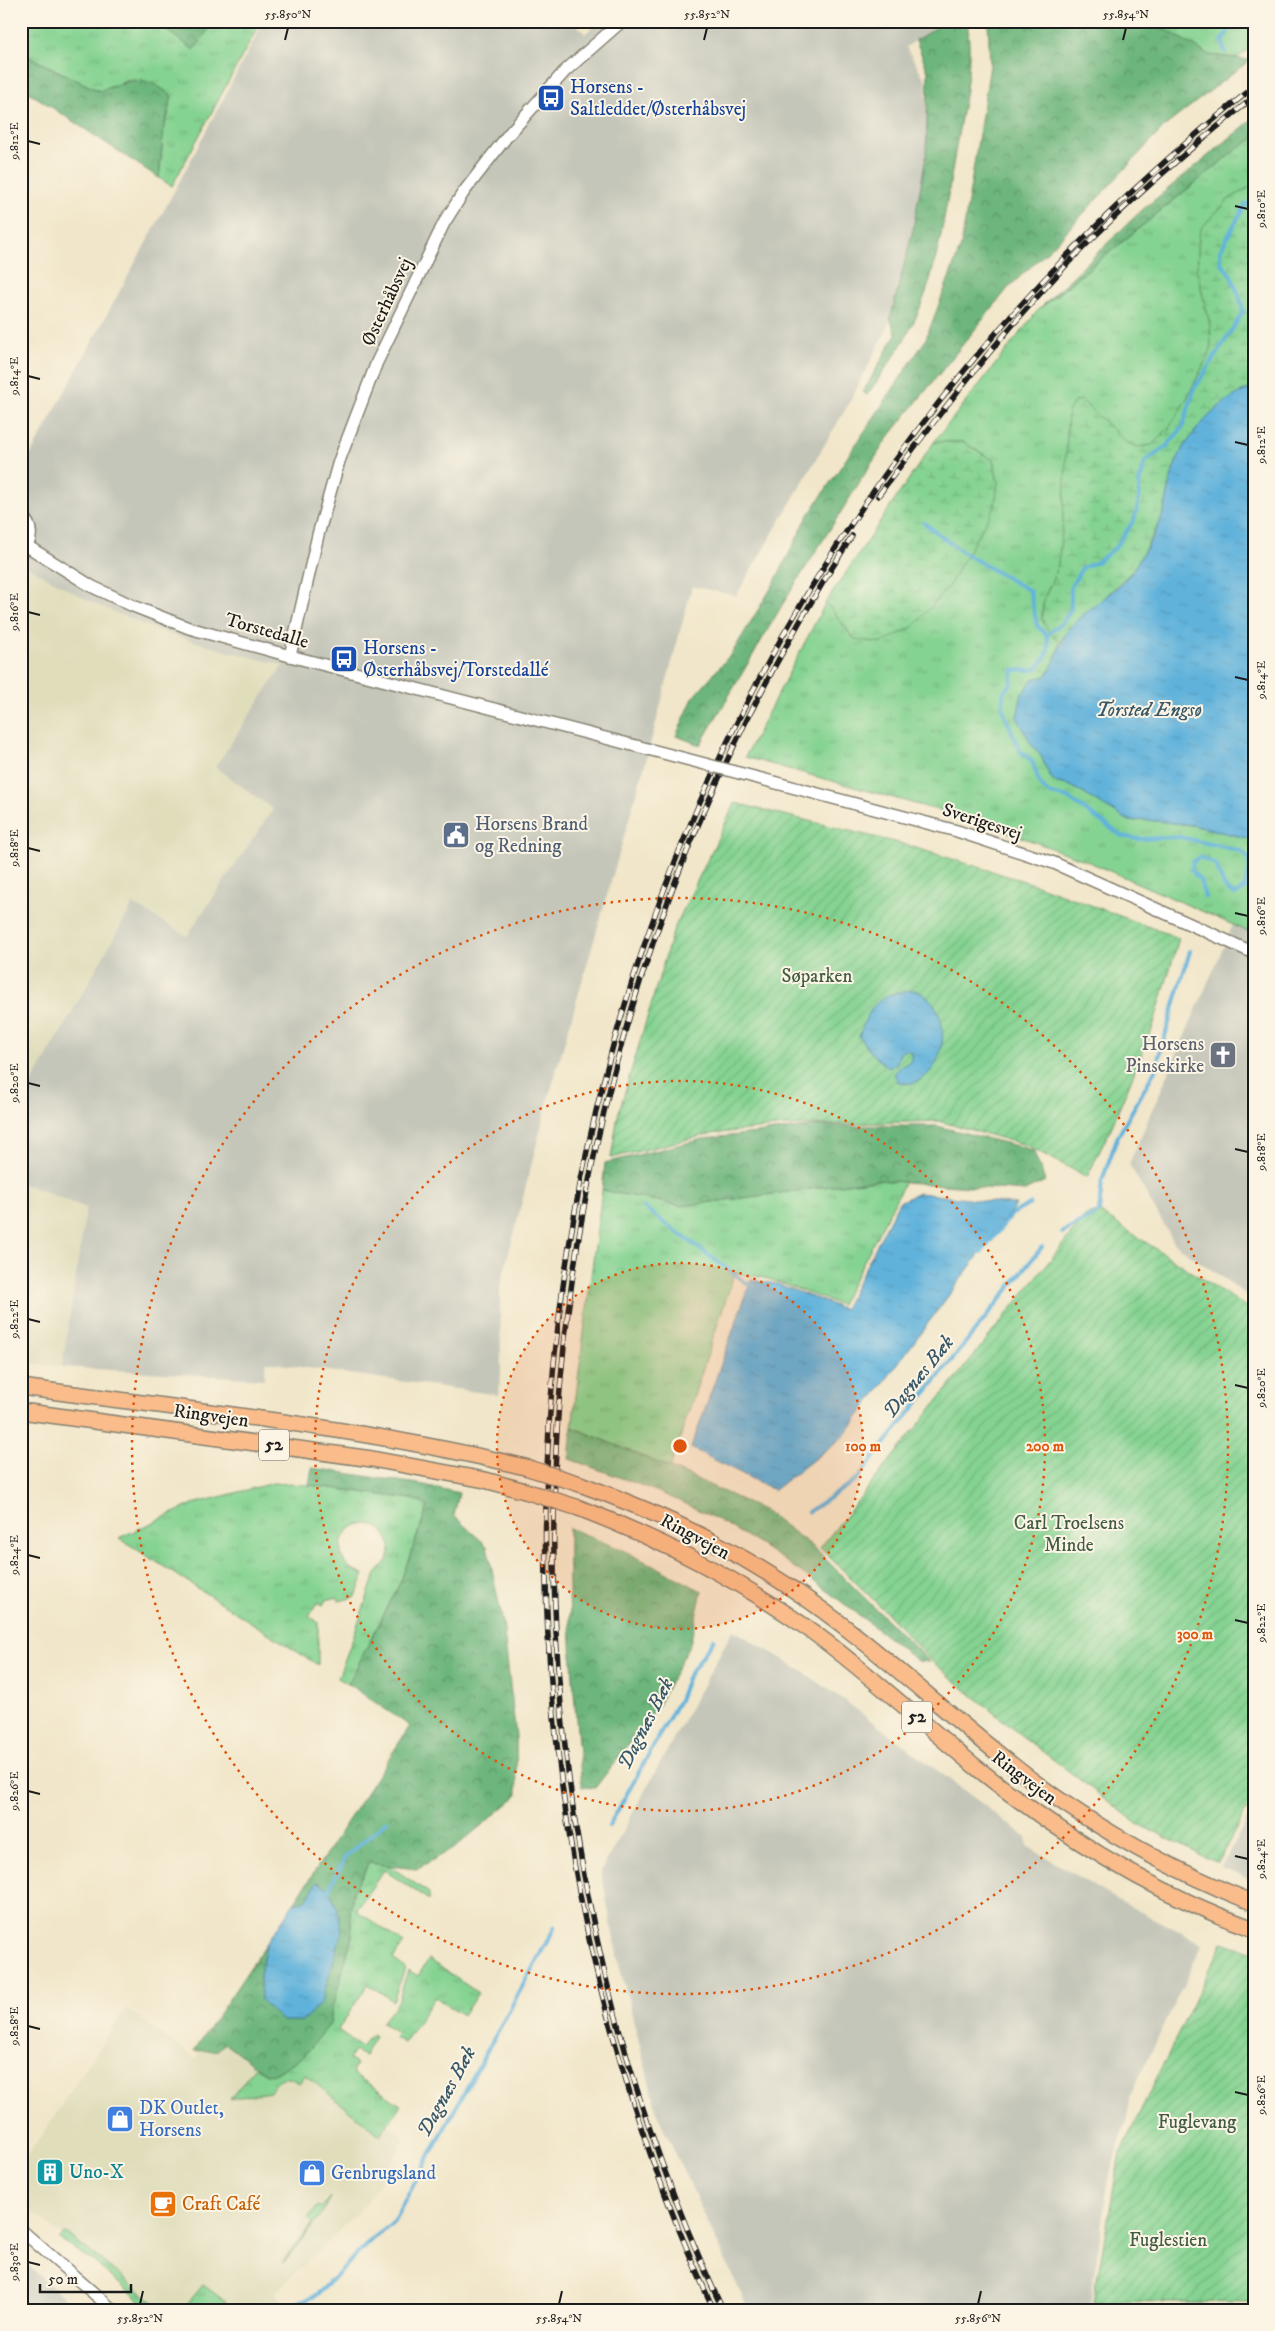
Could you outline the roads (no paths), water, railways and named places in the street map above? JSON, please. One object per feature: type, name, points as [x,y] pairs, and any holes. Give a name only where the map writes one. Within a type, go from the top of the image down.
[{"type":"main road","name":"Ringvejen","points":[[21,1387],[373,1435],[460,1451],[525,1467],[580,1484],[645,1509],[695,1532],[750,1562],[801,1596],[845,1628],[990,1748],[1058,1799],[1135,1848],[1188,1875],[1254,1904]]},
{"type":"main road","name":"Ringvejen","points":[[21,1410],[372,1459],[485,1480],[579,1508],[644,1533],[688,1555],[762,1598],[821,1639],[978,1768],[1056,1827],[1149,1883],[1194,1905],[1254,1929]]},
{"type":"street","name":"Østerhåbsvej","points":[[290,656],[318,535],[339,462],[377,362],[444,224],[463,193],[514,128],[565,71],[622,21]]},
{"type":"street","points":[[21,515],[27,522],[31,533],[24,549]]},
{"type":"street","name":"Torstedalle","points":[[24,549],[92,586],[159,617],[290,656],[686,759]]},
{"type":"street","name":"Sverigesvej","points":[[686,759],[957,830],[1054,863],[1254,953]]},
{"type":"street","points":[[21,2230],[113,2310]]},
{"type":"water","name":"Torsted Engsø","points":[[1254,388],[1254,840],[1192,825],[1147,820],[1130,821],[1124,818],[1071,786],[1057,783],[1050,777],[1041,756],[1031,744],[1017,717],[1022,694],[1033,679],[1046,676],[1069,629],[1081,616],[1114,590],[1135,567],[1159,523],[1175,465],[1191,437],[1220,406],[1231,398]]},
{"type":"water","points":[[914,990],[929,998],[938,1012],[942,1028],[942,1045],[937,1061],[928,1074],[915,1082],[899,1083],[894,1074],[900,1067],[911,1062],[911,1052],[906,1050],[900,1053],[897,1063],[889,1068],[871,1053],[859,1037],[867,1017],[877,1003],[892,994]]},
{"type":"water","points":[[919,1193],[1016,1205],[844,1436],[774,1490],[691,1448],[751,1280],[777,1284],[844,1309],[899,1202]]},
{"type":"water","points":[[317,1882],[329,1889],[338,1910],[342,1932],[321,2003],[302,2021],[282,2021],[261,2000],[260,1975],[266,1944],[294,1903],[306,1900]]},
{"type":"waterway","name":"Dagnæs Bæk","points":[[1225,52],[1222,41],[1235,21]]},
{"type":"waterway","points":[[1205,897],[1200,880],[1191,870],[1193,862],[1199,857],[1216,864],[1225,887],[1236,895],[1243,888],[1247,879],[1249,859],[1241,851],[1180,837],[1138,839],[1122,836],[1068,798],[1048,793],[1040,784],[1032,761],[1020,751],[1003,710],[1003,693],[1011,684],[1013,670],[1034,670],[1042,663],[1048,650],[1047,635],[1063,622],[1071,609],[1071,587],[1082,568],[1097,562],[1115,548],[1134,520],[1139,500],[1139,482],[1146,461],[1166,447],[1183,427],[1194,389],[1243,311],[1239,295],[1230,274],[1221,263],[1220,251],[1244,207],[1254,198]]},
{"type":"waterway","points":[[924,523],[962,552],[1030,591],[1037,626],[1047,635]]},
{"type":"waterway","points":[[1242,890],[1254,885]]},
{"type":"waterway","name":"Dagnæs Bæk","points":[[1062,1233],[1099,1212],[1102,1181],[1117,1138],[1155,1070],[1190,951]]},
{"type":"waterway","points":[[981,1253],[1012,1214],[1030,1204]]},
{"type":"waterway","points":[[643,1207],[752,1287]]},
{"type":"waterway","name":"Dagnæs Bæk","points":[[808,1512],[856,1480],[1042,1247]]},
{"type":"waterway","name":"Dagnæs Bæk","points":[[609,1826],[679,1700],[687,1678],[714,1639]]},
{"type":"waterway","points":[[329,1889],[346,1856],[387,1821]]},
{"type":"waterway","name":"Dagnæs Bæk","points":[[279,2310],[318,2294],[372,2239],[392,2224],[555,1927]]},
{"type":"railway","points":[[714,2310],[662,2187],[620,2061],[587,1931],[564,1800],[546,1555],[559,1314],[604,1078],[679,851],[783,636],[914,435],[1071,251],[1254,87]]},
{"type":"railway","points":[[878,496],[970,376],[1070,261],[1159,176],[1254,97]]},
{"type":"railway","points":[[723,2310],[656,2147],[606,1978],[573,1805],[556,1630],[556,1454],[572,1279],[605,1106],[655,937],[695,832],[742,730],[794,632],[852,536]]},
{"type":"place","name":"Horsens - Saltleddet/Østerhåbsvej","points":[[551,98]]},
{"type":"place","name":"Horsens - Østerhåbsvej/Torstedallé","points":[[344,659]]},
{"type":"place","name":"Horsens Brand og Redning","points":[[456,835]]},
{"type":"place","name":"Horsens Pinsekirke","points":[[1223,1055]]},
{"type":"place","name":"DK Outlet, Horsens","points":[[120,2119]]},
{"type":"place","name":"Uno-X","points":[[50,2172]]},
{"type":"place","name":"Genbrugsland","points":[[312,2173]]},
{"type":"place","name":"Craft Café","points":[[163,2204]]},
{"type":"park label","name":"Søparken","points":[[817,976]]},
{"type":"park label","name":"Carl Troelsens Minde","points":[[1069,1534]]},
{"type":"park label","name":"Fuglevang","points":[[1197,2122]]},
{"type":"park label","name":"Fuglestien","points":[[1168,2240]]}]
